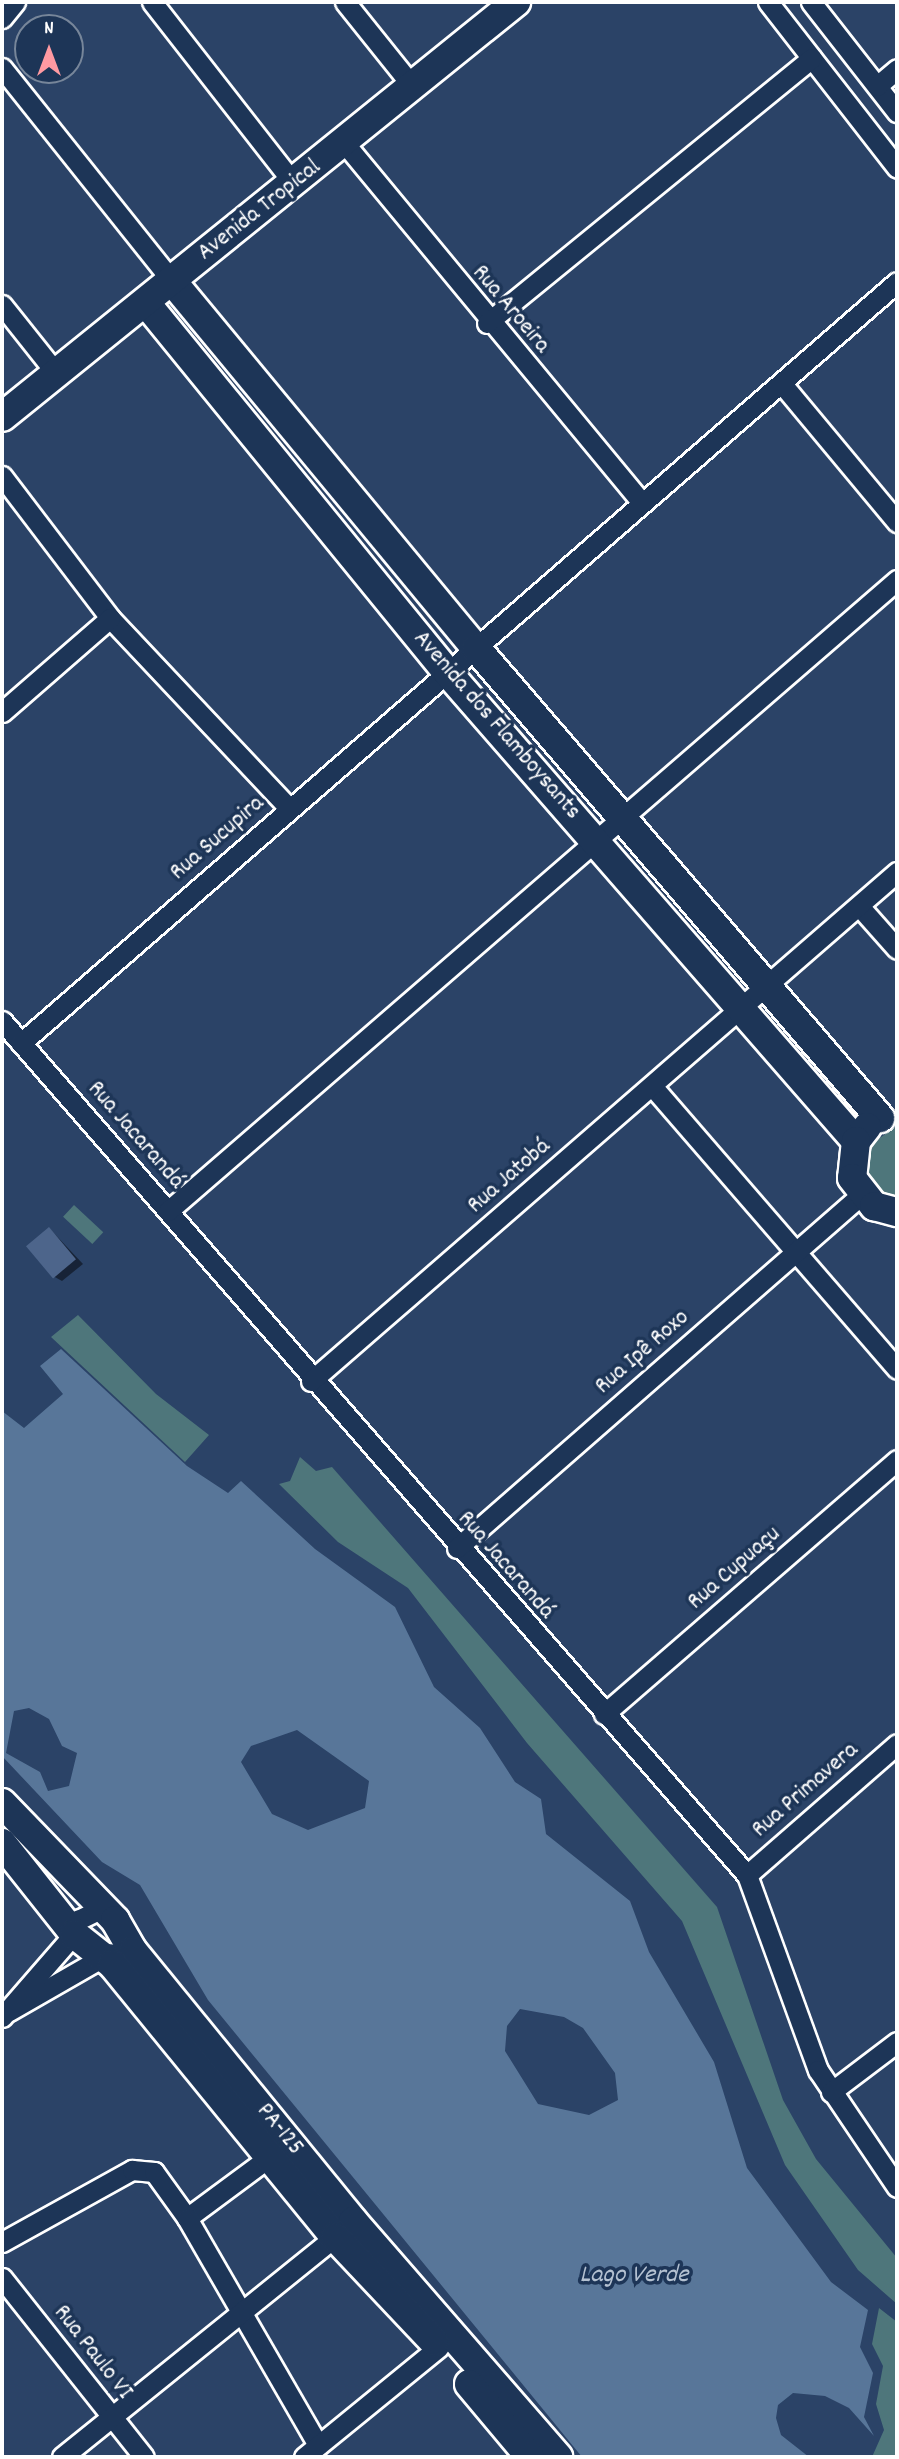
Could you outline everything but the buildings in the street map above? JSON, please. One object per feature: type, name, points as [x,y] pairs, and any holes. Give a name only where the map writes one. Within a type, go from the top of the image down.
[{"type":"street","points":[[2,18],[15,2]]},
{"type":"street","points":[[152,2],[293,184]]},
{"type":"street","points":[[345,2],[414,88]]},
{"type":"street","name":"Avenida Tropical","points":[[2,417],[293,184],[346,145],[516,2]]},
{"type":"street","points":[[768,2],[897,168]]},
{"type":"street","points":[[811,2],[897,112]]},
{"type":"street","points":[[487,323],[812,58]]},
{"type":"street","points":[[2,68],[172,281]]},
{"type":"street","points":[[877,86],[897,69]]},
{"type":"street","name":"Rua Aroeira","points":[[346,145],[487,323],[641,502]]},
{"type":"street","name":"Avenida dos Flamboysants","points":[[172,281],[619,817],[889,1117]]},
{"type":"street","name":"Rua Sucupira","points":[[21,1043],[897,282]]},
{"type":"street","name":"Avenida dos Flamboysants","points":[[146,303],[448,673],[856,1141]]},
{"type":"street","points":[[2,304],[56,373]]},
{"type":"street","points":[[782,384],[897,522]]},
{"type":"street","points":[[2,476],[110,618],[290,809]]},
{"type":"street","points":[[168,1211],[596,841],[619,817],[897,580]]},
{"type":"street","points":[[2,712],[110,618]]},
{"type":"street","points":[[771,985],[897,872]]},
{"type":"street","points":[[859,906],[897,949]]},
{"type":"street","name":"Rua Jatobá","points":[[311,1381],[771,985]]},
{"type":"street","name":"Rua Jacarandá","points":[[2,1021],[168,1211],[311,1381],[747,1875],[831,2092],[897,2187]]},
{"type":"street","points":[[652,1086],[897,1369]]},
{"type":"street","points":[[889,1117],[856,1141],[852,1178],[861,1195],[897,1212]]},
{"type":"street","name":"Rua Ipê Roxo","points":[[457,1548],[861,1195]]},
{"type":"street","name":"Rua Cupuaçu","points":[[604,1714],[897,1460]]},
{"type":"street","name":"Rua Primavera","points":[[747,1875],[897,1744]]},
{"type":"street","name":"PA-125","points":[[2,1803],[124,1934],[353,2221],[558,2457]]},
{"type":"street","name":"PA-125","points":[[3,1847],[74,1934],[98,1957],[112,1964],[335,2237],[439,2347],[530,2457]]},
{"type":"street","points":[[5,2014],[74,1934],[83,1915],[101,1909]]},
{"type":"street","points":[[5,2014],[115,1949],[124,1934]]},
{"type":"street","points":[[831,2092],[897,2042]]},
{"type":"street","points":[[187,2218],[264,2161]]},
{"type":"street","points":[[2,2242],[144,2167],[187,2218],[241,2312],[311,2451],[439,2347]]},
{"type":"street","points":[[62,2457],[335,2237]]},
{"type":"street","name":"Rua Paulo VI","points":[[2,2278],[144,2457]]},
{"type":"green space","points":[[897,1126],[897,1200],[879,1194],[865,1172],[868,1146]]},
{"type":"green space","points":[[74,1205],[103,1232],[92,1244],[63,1217]]},
{"type":"green space","points":[[78,1315],[156,1394],[209,1435],[185,1462],[51,1337]]},
{"type":"green space","points":[[300,1457],[316,1471],[332,1467],[717,1907],[783,2100],[816,2159],[897,2258],[897,2304],[858,2270],[785,2165],[682,1921],[527,1743],[408,1588],[338,1542],[279,1484],[290,1481]]},
{"type":"green space","points":[[879,2308],[897,2322],[897,2457],[872,2457],[884,2430],[876,2404],[883,2366],[872,2344]]},
{"type":"water","name":"Lago Verde","points":[[61,1349],[187,1466],[228,1493],[241,1481],[315,1549],[395,1607],[434,1687],[480,1728],[515,1782],[541,1799],[546,1834],[630,1901],[649,1952],[714,2062],[747,2168],[831,2282],[868,2310],[860,2347],[873,2373],[864,2417],[874,2436],[849,2408],[825,2396],[793,2393],[778,2405],[776,2418],[781,2435],[809,2457],[582,2457],[208,2000],[140,1885],[102,1862],[2,1756],[2,1411],[24,1428],[63,1394],[40,1366]],"holes":[[[29,1708],[49,1719],[62,1746],[77,1753],[69,1786],[48,1791],[40,1772],[6,1753],[14,1711]],[[297,1730],[369,1781],[365,1808],[308,1830],[272,1814],[241,1762],[251,1746]],[[520,2009],[564,2017],[583,2028],[615,2073],[618,2100],[589,2115],[538,2104],[505,2051],[507,2026]]]}]
